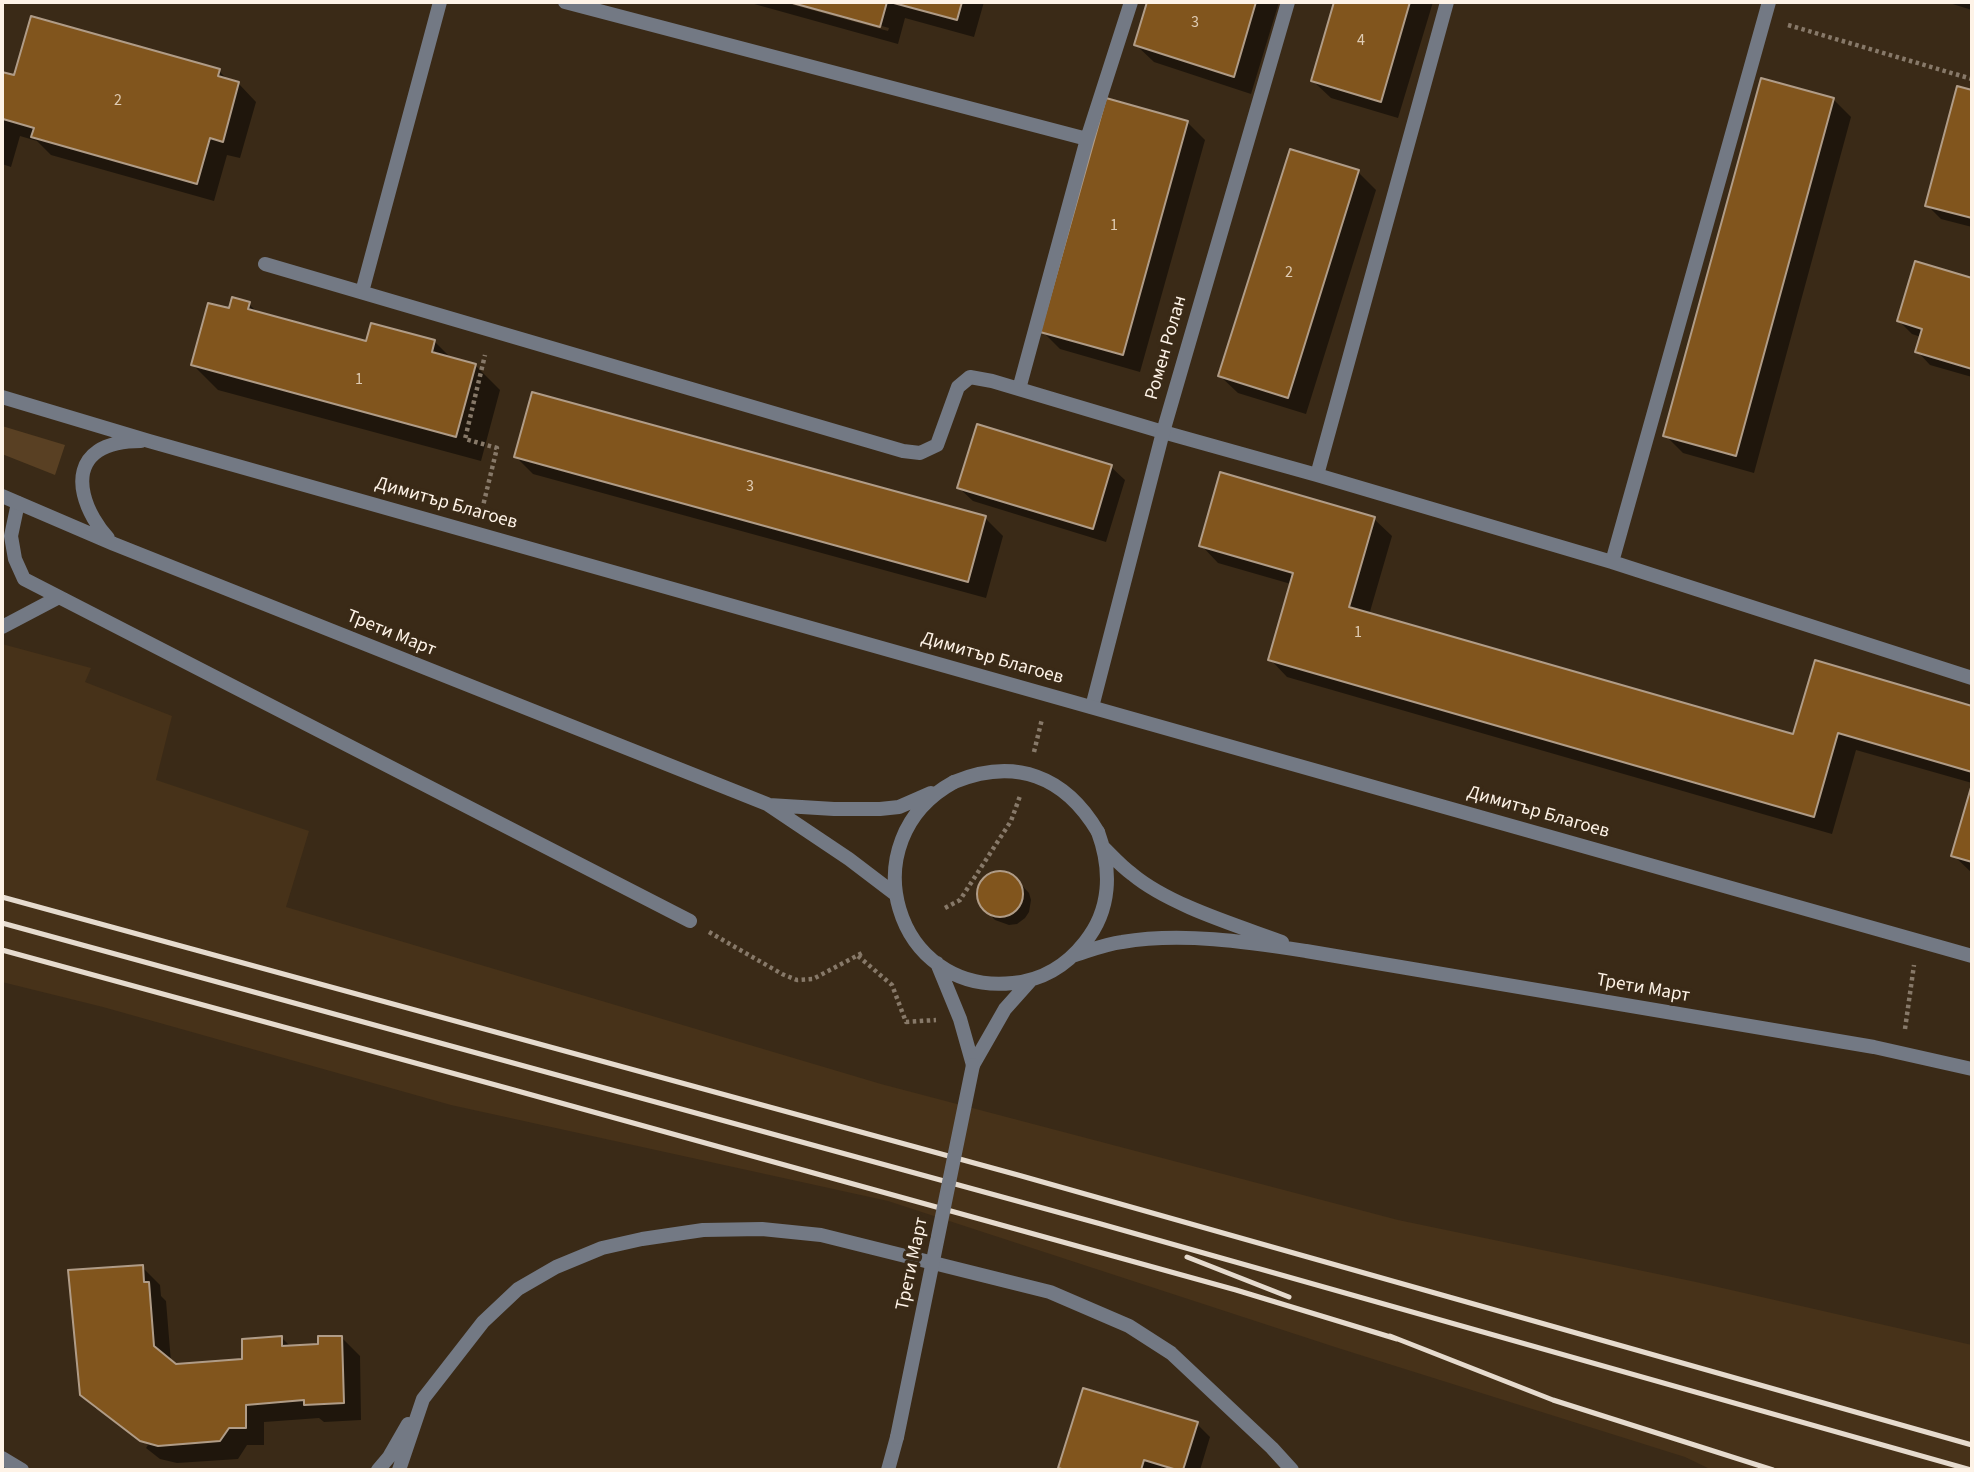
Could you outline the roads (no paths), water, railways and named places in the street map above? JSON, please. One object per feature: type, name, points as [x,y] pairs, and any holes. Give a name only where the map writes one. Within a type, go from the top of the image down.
[{"type":"street","points":[[362,292],[440,2]]},
{"type":"street","points":[[565,2],[1087,139]]},
{"type":"street","points":[[1018,389],[1087,139],[1131,2]]},
{"type":"street","name":"Ромен Ролан","points":[[1092,707],[1163,432],[1288,2]]},
{"type":"street","points":[[1317,475],[1447,2]]},
{"type":"street","points":[[1612,562],[1769,2]]},
{"type":"street","points":[[265,264],[903,451],[920,453],[937,445],[958,387],[970,377],[1612,562],[1972,678]]},
{"type":"street","name":"Димитър Благоев","points":[[2,397],[149,441],[1972,956]]},
{"type":"street","points":[[114,544],[97,526],[90,513],[83,482],[85,468],[91,457],[101,449],[129,441],[149,441]]},
{"type":"street","name":"Трети Март","points":[[2,496],[114,544],[767,804],[849,859],[895,894]]},
{"type":"street","points":[[18,503],[11,536],[15,559],[24,579],[690,921]]},
{"type":"street","points":[[2,627],[59,597]]},
{"type":"street","points":[[995,771],[1020,772],[1037,777],[1066,793],[1079,804],[1098,832],[1104,848],[1108,877],[1105,905],[1093,932],[1075,955],[1054,971],[1030,981],[988,984],[961,976],[937,963],[909,933],[895,894],[895,864],[902,836],[917,811],[939,790],[970,776],[995,771]]},
{"type":"street","name":"Трети Март","points":[[767,804],[880,809],[899,807],[939,790]]},
{"type":"street","name":"Трети Март","points":[[1104,848],[1132,874],[1153,888],[1210,915],[1306,951]]},
{"type":"street","name":"Трети Март","points":[[1075,955],[1121,942],[1159,939],[1227,940],[1306,951],[1902,1053],[1972,1069]]},
{"type":"street","name":"Трети Март","points":[[937,963],[960,1019],[974,1065]]},
{"type":"street","name":"Трети Март","points":[[888,1470],[974,1065],[1004,1009],[1030,981]]},
{"type":"street","points":[[378,1470],[389,1457],[424,1399],[482,1321],[518,1289],[556,1267],[602,1248],[703,1230],[762,1229],[821,1234],[1050,1292],[1129,1326],[1171,1353],[1292,1470]]},
{"type":"street","points":[[399,1470],[424,1399]]},
{"type":"street","points":[[2,1458],[22,1470]]},
{"type":"railway","points":[[2,897],[1018,1175],[1972,1445]]},
{"type":"railway","points":[[2,923],[1101,1224],[1971,1470]]},
{"type":"railway","points":[[2,950],[1236,1290],[1397,1339]]},
{"type":"railway","points":[[1187,1257],[1289,1297]]},
{"type":"railway","points":[[1390,1336],[1553,1400],[1773,1470]]}]
